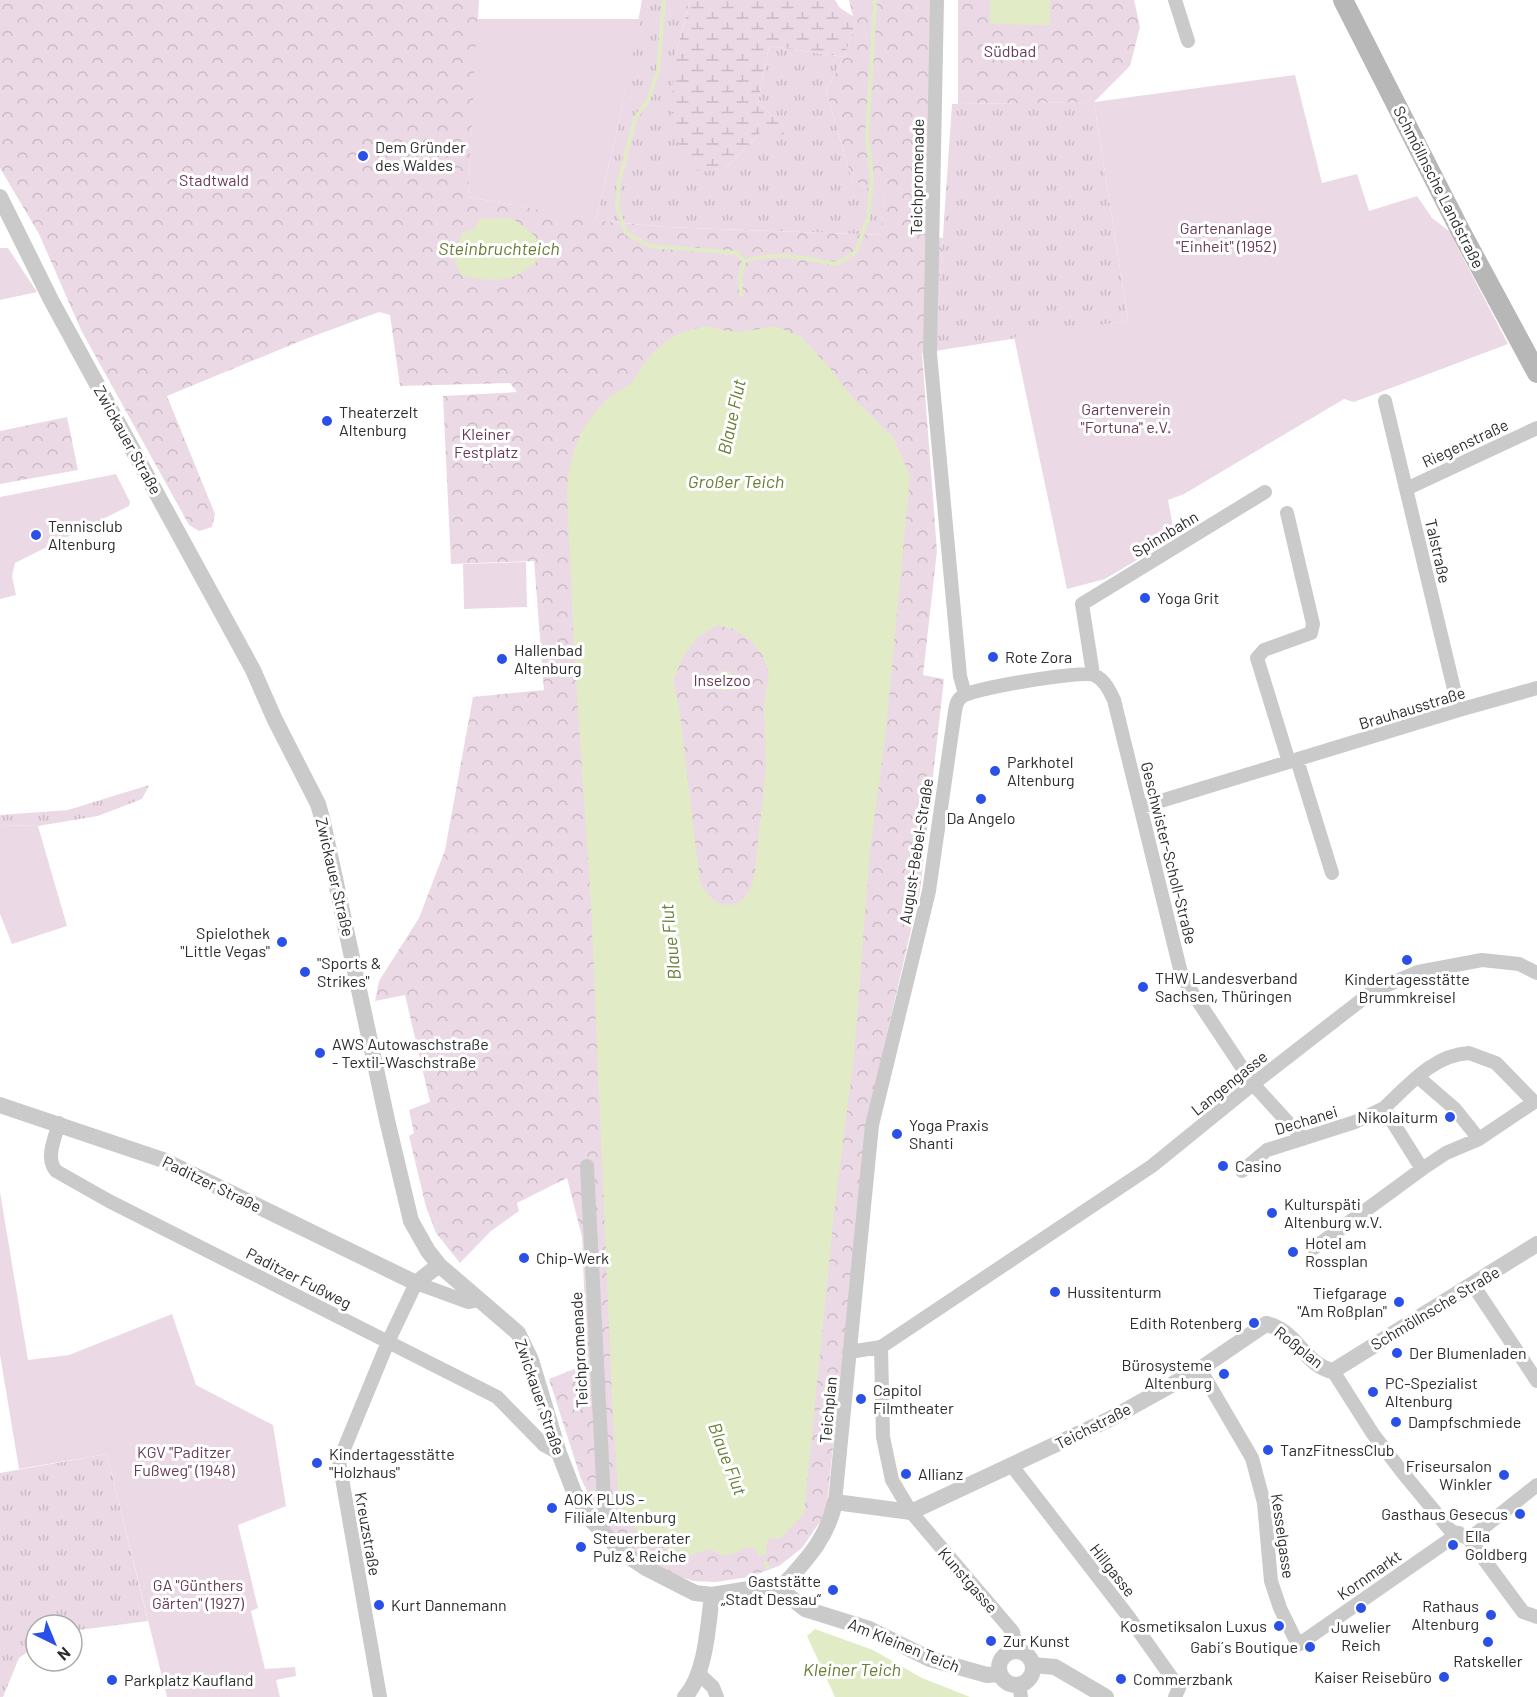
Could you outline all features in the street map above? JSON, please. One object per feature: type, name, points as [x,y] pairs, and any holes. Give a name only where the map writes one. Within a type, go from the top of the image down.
[{"type":"main road","name":"Schmöllnsche Landstraße","points":[[1343,0],[1461,232],[1537,373]]},
{"type":"street","name":"Teichpromenade","points":[[937,0],[930,354],[949,570],[960,676],[965,694]]},
{"type":"street","points":[[1175,0],[1188,41]]},
{"type":"street","name":"Zwickauer Straße","points":[[0,197],[5,218],[253,670],[275,720],[318,804],[330,849],[411,1221],[428,1251],[440,1265],[514,1328],[525,1344],[559,1453],[574,1492],[601,1531],[622,1552],[646,1568],[695,1593],[712,1595]]},
{"type":"street","name":"Talstraße","points":[[1385,401],[1459,710]]},
{"type":"street","name":"Riegenstraße","points":[[1406,489],[1537,428]]},
{"type":"street","name":"Spinnbahn","points":[[1093,674],[1082,604],[1265,492]]},
{"type":"street","points":[[1287,513],[1313,624],[1311,633],[1264,650],[1257,658],[1332,873]]},
{"type":"street","points":[[965,694],[1077,673],[1093,674]]},
{"type":"street","name":"Geschwister-Scholl-Straße","points":[[1093,674],[1105,683],[1114,700],[1182,977],[1253,1084],[1304,1139]]},
{"type":"street","name":"Brauhausstraße","points":[[1141,807],[1537,688]]},
{"type":"street","name":"August-Bebel-Straße","points":[[849,1352],[874,1115],[929,891],[956,703],[965,694]]},
{"type":"street","name":"Langengasse","points":[[881,1347],[1152,1166],[1373,991],[1418,972],[1482,960],[1519,964],[1537,973]]},
{"type":"street","name":"Dechanei","points":[[1242,1171],[1267,1150],[1355,1122],[1384,1108],[1418,1077],[1441,1060],[1456,1054],[1469,1053],[1487,1058],[1503,1068],[1534,1102],[1479,1139]]},
{"type":"street","points":[[1314,1248],[1446,1153],[1479,1139],[1455,1109],[1418,1077]]},
{"type":"street","name":"Paditzer Straße","points":[[0,1105],[133,1148],[182,1168],[416,1283],[468,1302],[479,1300]]},
{"type":"street","points":[[1384,1108],[1422,1169]]},
{"type":"street","name":"Paditzer Fußweg","points":[[59,1123],[51,1155],[51,1164],[56,1171],[109,1201],[497,1397],[544,1445],[559,1453]]},
{"type":"street","name":"Teichpromenade","points":[[587,1166],[605,1520],[601,1531]]},
{"type":"street","name":"Schmöllnsche Straße","points":[[1333,1371],[1537,1244]]},
{"type":"street","points":[[416,1283],[440,1265]]},
{"type":"street","name":"Kreuzstraße","points":[[380,1697],[339,1461],[388,1342],[416,1283]]},
{"type":"street","points":[[1473,1285],[1537,1382]]},
{"type":"street","name":"Roßplan","points":[[1266,1324],[1283,1331],[1323,1369],[1333,1371]]},
{"type":"street","name":"Teichstraße","points":[[911,1512],[1110,1419],[1200,1369],[1266,1324]]},
{"type":"street","points":[[849,1352],[881,1347],[883,1437],[892,1480],[911,1512]]},
{"type":"street","name":"Teichplan","points":[[836,1502],[849,1352]]},
{"type":"street","name":"Kesselgasse","points":[[1200,1369],[1251,1458],[1264,1503],[1271,1581],[1280,1608],[1298,1645]]},
{"type":"street","points":[[1333,1371],[1373,1434],[1450,1530],[1464,1536],[1492,1569],[1523,1612],[1537,1617]]},
{"type":"street","name":"Hillgasse","points":[[1012,1466],[1128,1616],[1177,1692]]},
{"type":"street","name":"Kornmarkt","points":[[1298,1645],[1537,1485]]},
{"type":"street","points":[[685,1697],[699,1674],[712,1595],[755,1588],[780,1589],[818,1545],[828,1527],[836,1502],[911,1512]]},
{"type":"street","name":"Kunstgasse","points":[[911,1512],[1013,1632],[1017,1651]]},
{"type":"street","name":"Am Kleinen Teich","points":[[780,1589],[805,1609],[869,1629],[930,1659],[987,1675],[1000,1674],[1020,1690],[1033,1665]]},
{"type":"street","points":[[1000,1674],[1001,1659],[1009,1652],[1017,1651],[1027,1655],[1033,1665],[1055,1667],[1106,1697]]},
{"type":"street","points":[[699,1674],[713,1686],[717,1697]]},
{"type":"green space","points":[[0,0],[479,0],[468,197],[604,221],[666,227],[881,235],[884,196],[852,180],[826,91],[844,57],[855,25],[849,0],[932,0],[929,237],[943,238],[935,351],[922,353],[937,551],[923,675],[944,679],[920,891],[868,1116],[826,1513],[802,1548],[779,1566],[749,1577],[716,1582],[693,1581],[667,1572],[640,1556],[606,1528],[581,1479],[549,1379],[587,1364],[582,1237],[567,1178],[517,1203],[519,1211],[491,1231],[460,1263],[436,1233],[426,1207],[409,1136],[414,1133],[409,1110],[430,1102],[405,995],[375,1001],[379,981],[419,918],[445,850],[473,697],[544,690],[534,561],[451,564],[443,396],[517,392],[510,383],[400,386],[390,315],[379,312],[303,340],[167,396],[215,514],[212,527],[199,531],[189,525],[81,330],[39,234],[0,168]]},
{"type":"green space","points":[[642,0],[690,0],[675,57],[725,169],[762,131],[787,129],[758,103],[769,46],[844,57],[826,91],[852,180],[884,196],[882,235],[666,227],[596,220],[622,108]]},
{"type":"green space","points":[[690,0],[835,0],[840,8],[853,16],[855,25],[844,57],[769,46],[758,103],[787,129],[780,139],[762,131],[725,169],[699,172],[680,152],[671,111],[675,57]]},
{"type":"green space","name":"Südbad","points":[[958,0],[1134,0],[1140,27],[1130,66],[1094,102],[958,104]]},
{"type":"green space","points":[[477,19],[640,19],[596,220],[468,197]]},
{"type":"green space","name":"Gartenanlage \"Einheit\" (1952)","points":[[1295,75],[1322,183],[1357,174],[1369,211],[1417,196],[1432,218],[1449,231],[1508,344],[1354,402],[1344,399],[1184,494],[1168,500],[1175,537],[1105,579],[1067,589],[1014,337],[1128,321],[1094,102]]},
{"type":"green space","points":[[1094,102],[1128,321],[935,351],[952,104]]},
{"type":"green space","points":[[0,248],[8,248],[37,292],[0,300]]},
{"type":"green space","points":[[67,417],[78,470],[0,484],[0,431]]},
{"type":"green space","name":"Tennisclub Altenburg","points":[[116,474],[130,502],[129,506],[15,563],[12,576],[16,595],[0,599],[0,497]]},
{"type":"green space","points":[[526,562],[527,607],[464,609],[463,564]]},
{"type":"green space","points":[[149,785],[142,799],[98,816],[38,826],[0,825],[0,815],[68,810]]},
{"type":"green space","points":[[0,825],[38,826],[67,926],[12,944],[0,914]]},
{"type":"green space","name":"KGV \"Paditzer Fußweg\" (1948)","points":[[0,1192],[28,1360],[69,1355],[172,1314],[196,1385],[273,1425],[286,1506],[238,1525],[258,1608],[251,1611],[265,1669],[295,1667],[296,1676],[276,1680],[280,1697],[167,1697],[107,1454],[19,1469],[0,1355]]},
{"type":"green space","points":[[107,1454],[148,1621],[84,1629],[84,1613],[24,1613],[24,1654],[19,1658],[3,1697],[0,1697],[0,1473]]},
{"type":"water","points":[[990,0],[1050,0],[1050,25],[990,24]]},
{"type":"water","name":"Steinbruchteich","points":[[512,218],[536,237],[538,260],[520,273],[503,279],[493,280],[461,275],[453,256],[462,233],[474,229],[480,219]]},
{"type":"water","name":"Großer Teich","points":[[707,326],[742,332],[775,326],[801,337],[829,367],[852,397],[893,437],[910,476],[885,739],[870,849],[854,1056],[834,1213],[804,1514],[780,1539],[771,1538],[766,1545],[767,1554],[759,1557],[756,1549],[745,1547],[738,1552],[724,1556],[710,1549],[688,1556],[672,1553],[636,1530],[619,1507],[612,1398],[591,904],[574,648],[567,491],[570,464],[578,439],[591,417],[612,395],[631,383],[645,362],[665,342]],"holes":[[[718,625],[736,630],[751,641],[763,656],[769,673],[764,705],[766,768],[754,879],[744,899],[737,904],[729,905],[713,900],[700,882],[679,707],[673,681],[684,655],[699,636]]]},
{"type":"water","points":[[723,671],[729,671],[736,679],[735,687],[731,690],[719,690],[713,686],[714,677]]},
{"type":"water","name":"Kleiner Teich","points":[[815,1629],[873,1650],[922,1678],[970,1697],[835,1697],[807,1636]]},
{"type":"waterway","name":"Blaue Flut","points":[[664,0],[658,72],[648,100],[635,119],[619,181],[617,207],[626,233],[650,246],[737,253],[744,261]]},
{"type":"waterway","name":"Blaue Flut","points":[[741,295],[740,279],[744,261],[780,256],[836,264],[856,252],[868,218],[872,175],[867,137],[875,0]]},
{"type":"waterway","name":"Blaue Flut","points":[[766,1563],[768,1567]]},
{"type":"place","name":"Dem Gründer des Waldes","points":[[363,156]]},
{"type":"place","name":"Theaterzelt Altenburg","points":[[327,421]]},
{"type":"place","name":"Tennisclub Altenburg","points":[[36,535]]},
{"type":"place","name":"Yoga Grit","points":[[1145,598]]},
{"type":"place","name":"Rote Zora","points":[[993,657]]},
{"type":"place","name":"Hallenbad Altenburg","points":[[502,659]]},
{"type":"place","name":"Parkhotel Altenburg","points":[[995,771]]},
{"type":"place","name":"Da Angelo","points":[[981,799]]},
{"type":"place","name":"Spielothek \"Little Vegas\"","points":[[282,942]]},
{"type":"place","name":"Kindertagesstätte Brummkreisel","points":[[1407,960]]},
{"type":"place","name":"\"Sports & Strikes\"","points":[[305,972]]},
{"type":"place","name":"THW Landesverband Sachsen, Thüringen","points":[[1143,987]]},
{"type":"place","name":"AWS Autowaschstraße - Textil-Waschstraße","points":[[320,1053]]},
{"type":"place","name":"Nikolaiturm","points":[[1450,1117]]},
{"type":"place","name":"Yoga Praxis Shanti","points":[[897,1134]]},
{"type":"place","name":"Casino","points":[[1223,1166]]},
{"type":"place","name":"Kulturspäti Altenburg w.V.","points":[[1272,1213]]},
{"type":"place","name":"Hotel am Rossplan","points":[[1293,1252]]},
{"type":"place","name":"Chip-Werk","points":[[524,1258]]},
{"type":"place","name":"Hussitenturm","points":[[1055,1292]]},
{"type":"place","name":"Tiefgarage \"Am Roßplan\"","points":[[1399,1302]]},
{"type":"place","name":"Edith Rotenberg","points":[[1254,1323]]},
{"type":"place","name":"Der Blumenladen","points":[[1397,1353]]},
{"type":"place","name":"Bürosysteme Altenburg","points":[[1224,1374]]},
{"type":"place","name":"PC-Spezialist Altenburg","points":[[1373,1392]]},
{"type":"place","name":"Capitol Filmtheater","points":[[861,1399]]},
{"type":"place","name":"Dampfschmiede","points":[[1396,1422]]},
{"type":"place","name":"TanzFitnessClub","points":[[1268,1450]]},
{"type":"place","name":"Kindertagesstätte \"Holzhaus\"","points":[[317,1463]]},
{"type":"place","name":"Allianz","points":[[906,1474]]},
{"type":"place","name":"Friseursalon Winkler","points":[[1504,1475]]},
{"type":"place","name":"AOK PLUS - Filiale Altenburg","points":[[552,1508]]},
{"type":"place","name":"Gasthaus Gesecus","points":[[1520,1514]]},
{"type":"place","name":"Ella Goldberg","points":[[1453,1545]]},
{"type":"place","name":"Steuerberater Pulz & Reiche","points":[[581,1547]]},
{"type":"place","name":"Gaststätte „Stadt Dessau“","points":[[833,1590]]},
{"type":"place","name":"Kurt Dannemann","points":[[379,1605]]},
{"type":"place","name":"Juwelier Reich","points":[[1361,1608]]},
{"type":"place","name":"Rathaus Altenburg","points":[[1491,1615]]},
{"type":"place","name":"Kosmetiksalon Luxus","points":[[1279,1626]]},
{"type":"place","name":"Zur Kunst","points":[[991,1641]]},
{"type":"place","name":"Ratskeller","points":[[1488,1642]]},
{"type":"place","name":"Gabi´s Boutique","points":[[1310,1647]]},
{"type":"place","name":"Kaiser Reisebüro","points":[[1444,1677]]},
{"type":"place","name":"Commerzbank","points":[[1121,1679]]},
{"type":"place","name":"Parkplatz Kaufland","points":[[112,1680]]},
{"type":"park label","name":"Stadtwald","points":[[214,180]]},
{"type":"park label","name":"Gartenverein \"Fortuna\" e.V.","points":[[1126,418]]},
{"type":"park label","name":"Kleiner Festplatz","points":[[486,443]]},
{"type":"park label","name":"Inselzoo","points":[[722,680]]},
{"type":"park label","name":"GA \"Günthers Gärten\" (1927)","points":[[198,1594]]}]
